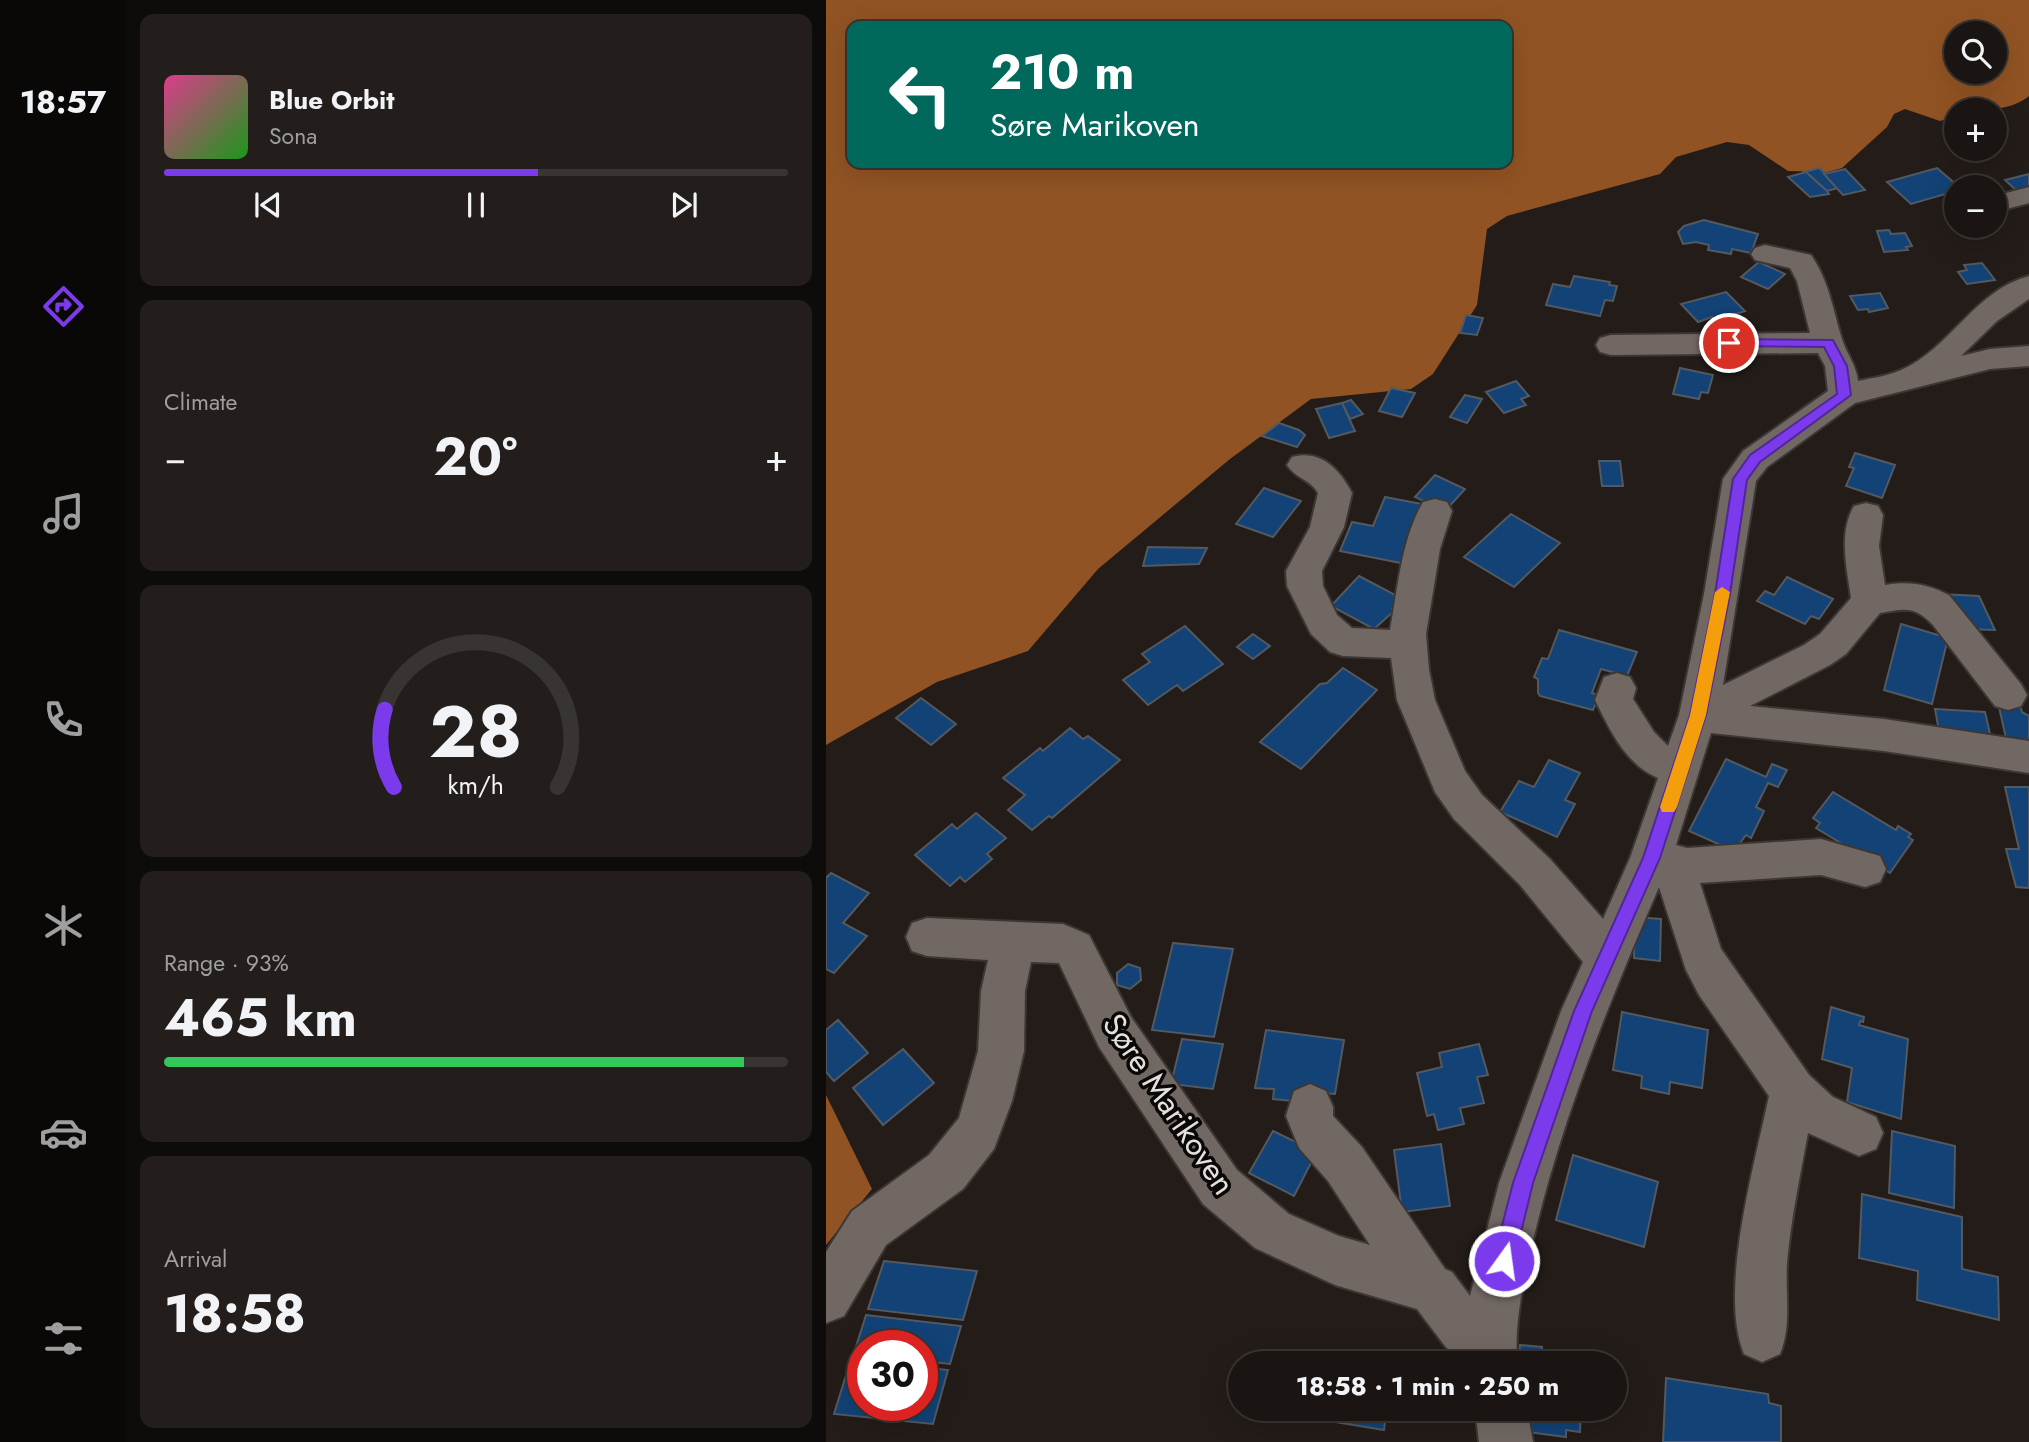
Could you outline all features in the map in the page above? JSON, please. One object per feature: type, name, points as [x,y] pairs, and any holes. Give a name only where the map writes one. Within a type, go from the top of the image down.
[{"type":"street","points":[[2007,201],[2029,195]]},
{"type":"street","points":[[1765,254],[1801,261],[1812,281],[1828,343],[1841,366],[1844,395]]},
{"type":"street","points":[[1912,378],[1940,359],[1986,314],[2029,285]]},
{"type":"street","points":[[1611,345],[1828,343]]},
{"type":"street","points":[[1490,1351],[1489,1336],[1497,1287],[1523,1183],[1583,1011],[1604,960],[1662,861],[1681,770],[1698,715],[1722,594],[1740,479],[1755,459],[1844,395],[1990,359],[2029,356]]},
{"type":"street","points":[[1304,465],[1327,478],[1335,493],[1327,527],[1304,571],[1304,586],[1324,624],[1343,642],[1410,645]]},
{"type":"street","points":[[1435,511],[1423,549],[1408,634],[1410,670],[1416,700],[1449,779],[1468,807],[1535,872],[1596,942],[1604,960]]},
{"type":"street","points":[[1866,516],[1862,545],[1869,601]]},
{"type":"street","points":[[1698,715],[1817,655],[1833,644],[1869,601],[1908,595],[1936,605],[2008,695]]},
{"type":"street","points":[[1617,688],[1614,699],[1646,752],[1654,759],[1681,770]]},
{"type":"street","points":[[1698,715],[1884,735],[2029,757]]},
{"type":"street","points":[[1662,861],[1686,866],[1821,857],[1865,869]]},
{"type":"street","points":[[1662,861],[1701,956],[1715,981],[1793,1091],[1816,1112],[1859,1133]]},
{"type":"street","name":"Søre Marikoven","points":[[927,937],[1063,944],[1074,949],[1115,1032],[1166,1112],[1220,1187],[1246,1212],[1272,1230],[1335,1260],[1427,1287]]},
{"type":"street","points":[[826,1298],[869,1228],[946,1172],[976,1133],[989,1101],[1001,1051],[1003,992],[1013,943]]},
{"type":"street","points":[[1762,1336],[1761,1277],[1766,1224],[1793,1091]]},
{"type":"street","points":[[1310,1107],[1308,1116],[1316,1132],[1345,1164],[1427,1287],[1434,1290],[1483,1351]]},
{"type":"street","points":[[1503,1421],[1506,1442]]},
{"type":"shaded area","points":[[826,0],[2029,0],[2029,96],[2013,105],[2007,106],[2007,98],[1944,98],[1944,120],[1940,121],[1905,109],[1894,114],[1887,127],[1842,168],[1828,172],[1788,171],[1749,145],[1727,142],[1676,157],[1660,174],[1507,216],[1487,229],[1477,305],[1433,374],[1411,389],[1311,399],[1230,459],[1098,569],[1028,651],[937,682],[826,745]]},
{"type":"shaded area","points":[[826,1095],[872,1189],[826,1245]]},
{"type":"building","points":[[1819,168],[1838,188],[1827,191],[1804,172]]},
{"type":"building","points":[[1937,168],[1945,175],[1944,194],[1911,204],[1887,182]]},
{"type":"building","points":[[1845,169],[1865,190],[1843,195],[1824,174]]},
{"type":"building","points":[[1806,172],[1829,194],[1810,197],[1788,177]]},
{"type":"building","points":[[2029,174],[2029,190],[2018,192],[2007,180]]},
{"type":"building","points":[[1704,220],[1758,234],[1751,253],[1732,249],[1731,254],[1708,250],[1709,245],[1696,242],[1683,244],[1678,232],[1684,226]]},
{"type":"building","points":[[1889,230],[1891,234],[1905,233],[1912,246],[1906,247],[1908,250],[1884,252],[1877,231]]},
{"type":"building","points":[[1759,262],[1785,274],[1768,289],[1741,277]]},
{"type":"building","points":[[1982,263],[1995,280],[1967,284],[1958,272],[1967,270],[1964,265]]},
{"type":"building","points":[[1574,276],[1610,282],[1609,285],[1617,286],[1613,301],[1605,300],[1600,316],[1546,305],[1553,284],[1570,287]]},
{"type":"building","points":[[1726,292],[1745,311],[1715,321],[1712,317],[1698,322],[1681,304]]},
{"type":"building","points":[[1880,293],[1888,308],[1869,312],[1868,309],[1858,310],[1850,296]]},
{"type":"building","points":[[1466,315],[1483,318],[1477,335],[1460,333]]},
{"type":"building","points":[[1680,368],[1713,375],[1708,393],[1701,392],[1699,399],[1673,394]]},
{"type":"building","points":[[1516,381],[1529,396],[1521,399],[1526,405],[1504,413],[1486,392]]},
{"type":"building","points":[[1391,388],[1415,393],[1402,417],[1379,411]]},
{"type":"building","points":[[1465,395],[1482,399],[1467,423],[1450,417]]},
{"type":"building","points":[[1351,400],[1363,414],[1350,419],[1342,403]]},
{"type":"building","points":[[1342,403],[1355,431],[1329,438],[1316,409]]},
{"type":"building","points":[[1279,423],[1305,435],[1297,447],[1262,436]]},
{"type":"building","points":[[1855,453],[1895,465],[1882,498],[1846,486],[1854,468],[1849,467]]},
{"type":"building","points":[[1599,461],[1620,461],[1623,486],[1602,486]]},
{"type":"building","points":[[1435,475],[1465,489],[1445,511],[1415,497]]},
{"type":"building","points":[[1264,488],[1301,501],[1273,537],[1236,524]]},
{"type":"building","points":[[1385,497],[1422,504],[1406,564],[1340,551],[1352,522],[1373,526]]},
{"type":"building","points":[[1511,514],[1560,543],[1514,587],[1464,557]]},
{"type":"building","points":[[1148,547],[1207,548],[1199,564],[1143,566]]},
{"type":"building","points":[[1359,576],[1401,598],[1392,609],[1394,611],[1374,629],[1331,606]]},
{"type":"building","points":[[1787,577],[1833,599],[1819,619],[1811,616],[1805,624],[1757,601],[1765,591],[1774,595]]},
{"type":"building","points":[[1941,594],[1979,596],[1995,630],[1965,629]]},
{"type":"building","points":[[1901,624],[1948,638],[1932,704],[1884,690]]},
{"type":"building","points":[[1185,626],[1223,664],[1183,691],[1177,685],[1148,705],[1123,680],[1150,662],[1142,654]]},
{"type":"building","points":[[1559,630],[1637,652],[1627,676],[1601,669],[1592,693],[1599,695],[1593,710],[1540,696],[1538,693],[1538,679],[1534,677],[1542,658],[1548,659]]},
{"type":"building","points":[[1253,634],[1270,646],[1253,659],[1237,647]]},
{"type":"building","points":[[1343,668],[1377,690],[1301,769],[1260,742],[1320,684],[1327,683]]},
{"type":"building","points":[[921,698],[956,724],[931,745],[896,718]]},
{"type":"building","points":[[1999,707],[2021,708],[2022,712],[2029,716],[2029,745],[2007,743]]},
{"type":"building","points":[[1935,709],[1985,712],[1990,734],[1939,731]]},
{"type":"building","points":[[1070,728],[1083,739],[1088,736],[1120,760],[1052,818],[1049,816],[1032,830],[1008,810],[1025,795],[1003,778],[1040,748],[1043,751]]},
{"type":"building","points":[[1726,759],[1766,777],[1772,764],[1787,770],[1778,787],[1768,783],[1756,807],[1764,811],[1751,838],[1746,835],[1734,851],[1689,831]]},
{"type":"building","points":[[1549,760],[1580,773],[1565,800],[1575,804],[1557,837],[1500,812],[1519,781],[1534,787]]},
{"type":"building","points":[[2005,787],[2029,787],[2029,888],[2016,887],[2006,849],[2019,849]]},
{"type":"building","points":[[1833,792],[1896,830],[1898,826],[1911,834],[1908,837],[1913,840],[1890,873],[1816,828],[1820,823],[1813,818]]},
{"type":"building","points":[[976,813],[1006,838],[987,854],[992,859],[965,882],[960,877],[950,886],[915,855],[952,824],[957,829]]},
{"type":"building","points":[[831,873],[869,893],[843,923],[867,936],[834,973],[826,969],[826,878]]},
{"type":"building","points":[[1635,917],[1661,919],[1660,961],[1634,958]]},
{"type":"building","points":[[1173,943],[1233,949],[1214,1037],[1152,1030]]},
{"type":"building","points":[[1128,964],[1140,968],[1141,980],[1130,989],[1117,985],[1117,973]]},
{"type":"building","points":[[1831,1007],[1864,1017],[1859,1025],[1908,1039],[1901,1119],[1847,1102],[1852,1068],[1822,1059]]},
{"type":"building","points":[[1622,1012],[1708,1030],[1702,1088],[1670,1082],[1669,1094],[1641,1088],[1642,1076],[1613,1070]]},
{"type":"building","points":[[838,1020],[868,1053],[834,1081],[826,1072],[826,1030]]},
{"type":"building","points":[[1266,1030],[1344,1040],[1335,1094],[1306,1092],[1304,1102],[1273,1099],[1274,1089],[1255,1088]]},
{"type":"building","points":[[1182,1039],[1223,1044],[1213,1089],[1171,1084]]},
{"type":"building","points":[[1479,1044],[1488,1075],[1477,1077],[1484,1103],[1460,1108],[1464,1124],[1438,1130],[1434,1114],[1427,1116],[1417,1073],[1442,1067],[1439,1053]]},
{"type":"building","points":[[903,1049],[934,1083],[883,1125],[853,1088]]},
{"type":"building","points":[[1273,1131],[1294,1141],[1313,1159],[1294,1196],[1249,1173]]},
{"type":"building","points":[[1892,1131],[1955,1146],[1954,1208],[1889,1193]]},
{"type":"building","points":[[1441,1144],[1450,1206],[1402,1212],[1394,1150]]},
{"type":"building","points":[[1573,1155],[1658,1182],[1644,1247],[1556,1220]]},
{"type":"building","points":[[1862,1194],[1962,1217],[1962,1269],[1998,1277],[1999,1320],[1917,1300],[1918,1271],[1859,1258]]},
{"type":"building","points":[[884,1261],[977,1271],[963,1320],[868,1309]]},
{"type":"building","points":[[866,1315],[961,1326],[950,1364],[938,1363],[938,1330],[861,1330]]},
{"type":"building","points":[[1520,1345],[1542,1347],[1542,1351],[1519,1351]]},
{"type":"building","points":[[938,1369],[948,1370],[938,1406]]},
{"type":"building","points":[[847,1372],[847,1415],[834,1414]]},
{"type":"building","points":[[1666,1378],[1768,1394],[1769,1403],[1781,1406],[1781,1442],[1663,1442]]},
{"type":"building","points":[[903,1421],[934,1421],[933,1424]]},
{"type":"building","points":[[1335,1421],[1385,1421],[1384,1430]]},
{"type":"building","points":[[1506,1421],[1580,1421],[1580,1432],[1566,1430],[1566,1437],[1506,1429]]},
{"type":"slow traffic","points":[[1668,807],[1698,715],[1722,592]]},
{"type":"route","points":[[1504,1261],[1523,1183],[1583,1011],[1651,858],[1698,715],[1722,594],[1740,479],[1755,459],[1844,395],[1841,366],[1828,343],[1729,343]]}]
